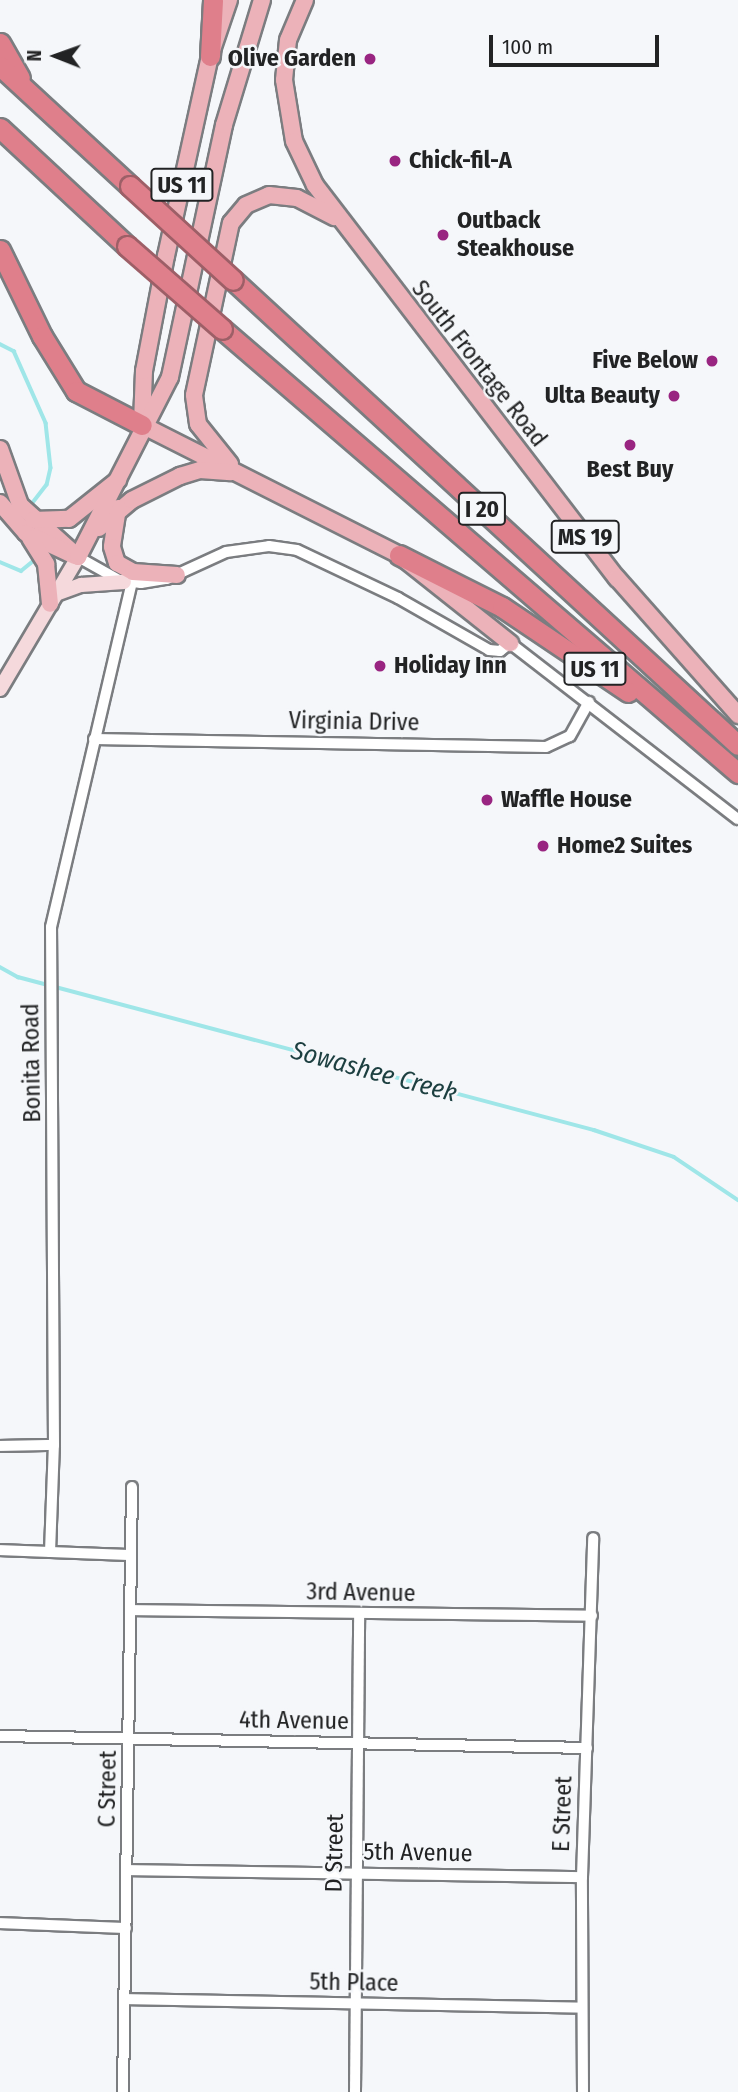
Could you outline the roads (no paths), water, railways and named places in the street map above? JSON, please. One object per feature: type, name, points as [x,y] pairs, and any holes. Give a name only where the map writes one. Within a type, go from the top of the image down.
[{"type":"highway","name":"US 11","points":[[211,56],[212,0]]},
{"type":"highway","points":[[0,43],[28,90]]},
{"type":"highway","name":"I 20","points":[[0,66],[738,745]]},
{"type":"highway","name":"I 20","points":[[0,128],[127,246],[738,773]]},
{"type":"highway","points":[[0,250],[42,336],[76,391],[142,425]]},
{"type":"highway","name":"US 11","points":[[399,555],[502,607],[660,716],[688,729]]},
{"type":"main road","points":[[211,56],[229,0]]},
{"type":"main road","points":[[240,473],[142,425],[170,377],[229,104],[262,0]]},
{"type":"main road","name":"South Frontage Road","points":[[305,0],[286,50],[288,117],[302,161],[339,220],[617,578],[738,715]]},
{"type":"main road","name":"US 11","points":[[124,471],[142,425],[144,371],[159,290],[211,56]]},
{"type":"main road","points":[[240,473],[210,443],[194,406],[226,234],[246,205],[269,195],[297,198],[339,220]]},
{"type":"main road","points":[[0,449],[15,497],[46,564],[53,599]]},
{"type":"main road","points":[[124,471],[112,547],[117,563],[133,572],[177,575]]},
{"type":"main road","points":[[30,527],[69,519],[124,471]]},
{"type":"main road","points":[[91,535],[124,471]]},
{"type":"main road","name":"US 11","points":[[78,557],[91,535],[118,511],[189,472],[240,473],[399,555]]},
{"type":"main road","points":[[0,503],[30,527],[78,557],[0,688]]},
{"type":"main road","points":[[399,555],[509,643]]},
{"type":"main road","points":[[53,599],[81,585],[128,582]]},
{"type":"street","points":[[78,557],[128,582],[177,575],[232,551],[268,546],[298,550],[398,598],[489,650],[500,651],[509,643],[738,819]]},
{"type":"street","name":"Bonita Road","points":[[50,1552],[54,1446],[54,1056],[51,927],[128,582]]},
{"type":"street","name":"Virginia Drive","points":[[94,738],[546,747],[570,736],[589,702]]},
{"type":"street","points":[[0,1446],[54,1446]]},
{"type":"street","name":"C Street","points":[[123,2092],[132,1487]]},
{"type":"street","name":"E Street","points":[[583,2092],[582,1877],[593,1538]]},
{"type":"street","points":[[0,1550],[130,1555]]},
{"type":"street","name":"3rd Avenue","points":[[130,1610],[592,1616]]},
{"type":"street","name":"D Street","points":[[355,2092],[359,1614]]},
{"type":"street","name":"4th Avenue","points":[[0,1736],[587,1748]]},
{"type":"street","name":"5th Avenue","points":[[128,1870],[582,1877]]},
{"type":"street","points":[[0,1923],[126,1928]]},
{"type":"street","name":"5th Place","points":[[126,1998],[582,2008]]},
{"type":"waterway","points":[[0,344],[14,351],[46,423],[51,468],[47,485],[32,504]]},
{"type":"waterway","points":[[0,562],[21,571],[36,559]]},
{"type":"waterway","name":"Sowashee Creek","points":[[0,967],[18,977],[594,1130],[674,1157],[738,1200]]},
{"type":"place","name":"Olive Garden","points":[[370,59]]},
{"type":"place","name":"Chick-fil-A","points":[[395,161]]},
{"type":"place","name":"Outback Steakhouse","points":[[443,235]]},
{"type":"place","name":"Five Below","points":[[712,361]]},
{"type":"place","name":"Ulta Beauty","points":[[674,396]]},
{"type":"place","name":"Best Buy","points":[[630,445]]},
{"type":"place","name":"Holiday Inn","points":[[380,666]]},
{"type":"place","name":"Waffle House","points":[[487,800]]},
{"type":"place","name":"Home2 Suites","points":[[543,846]]}]
